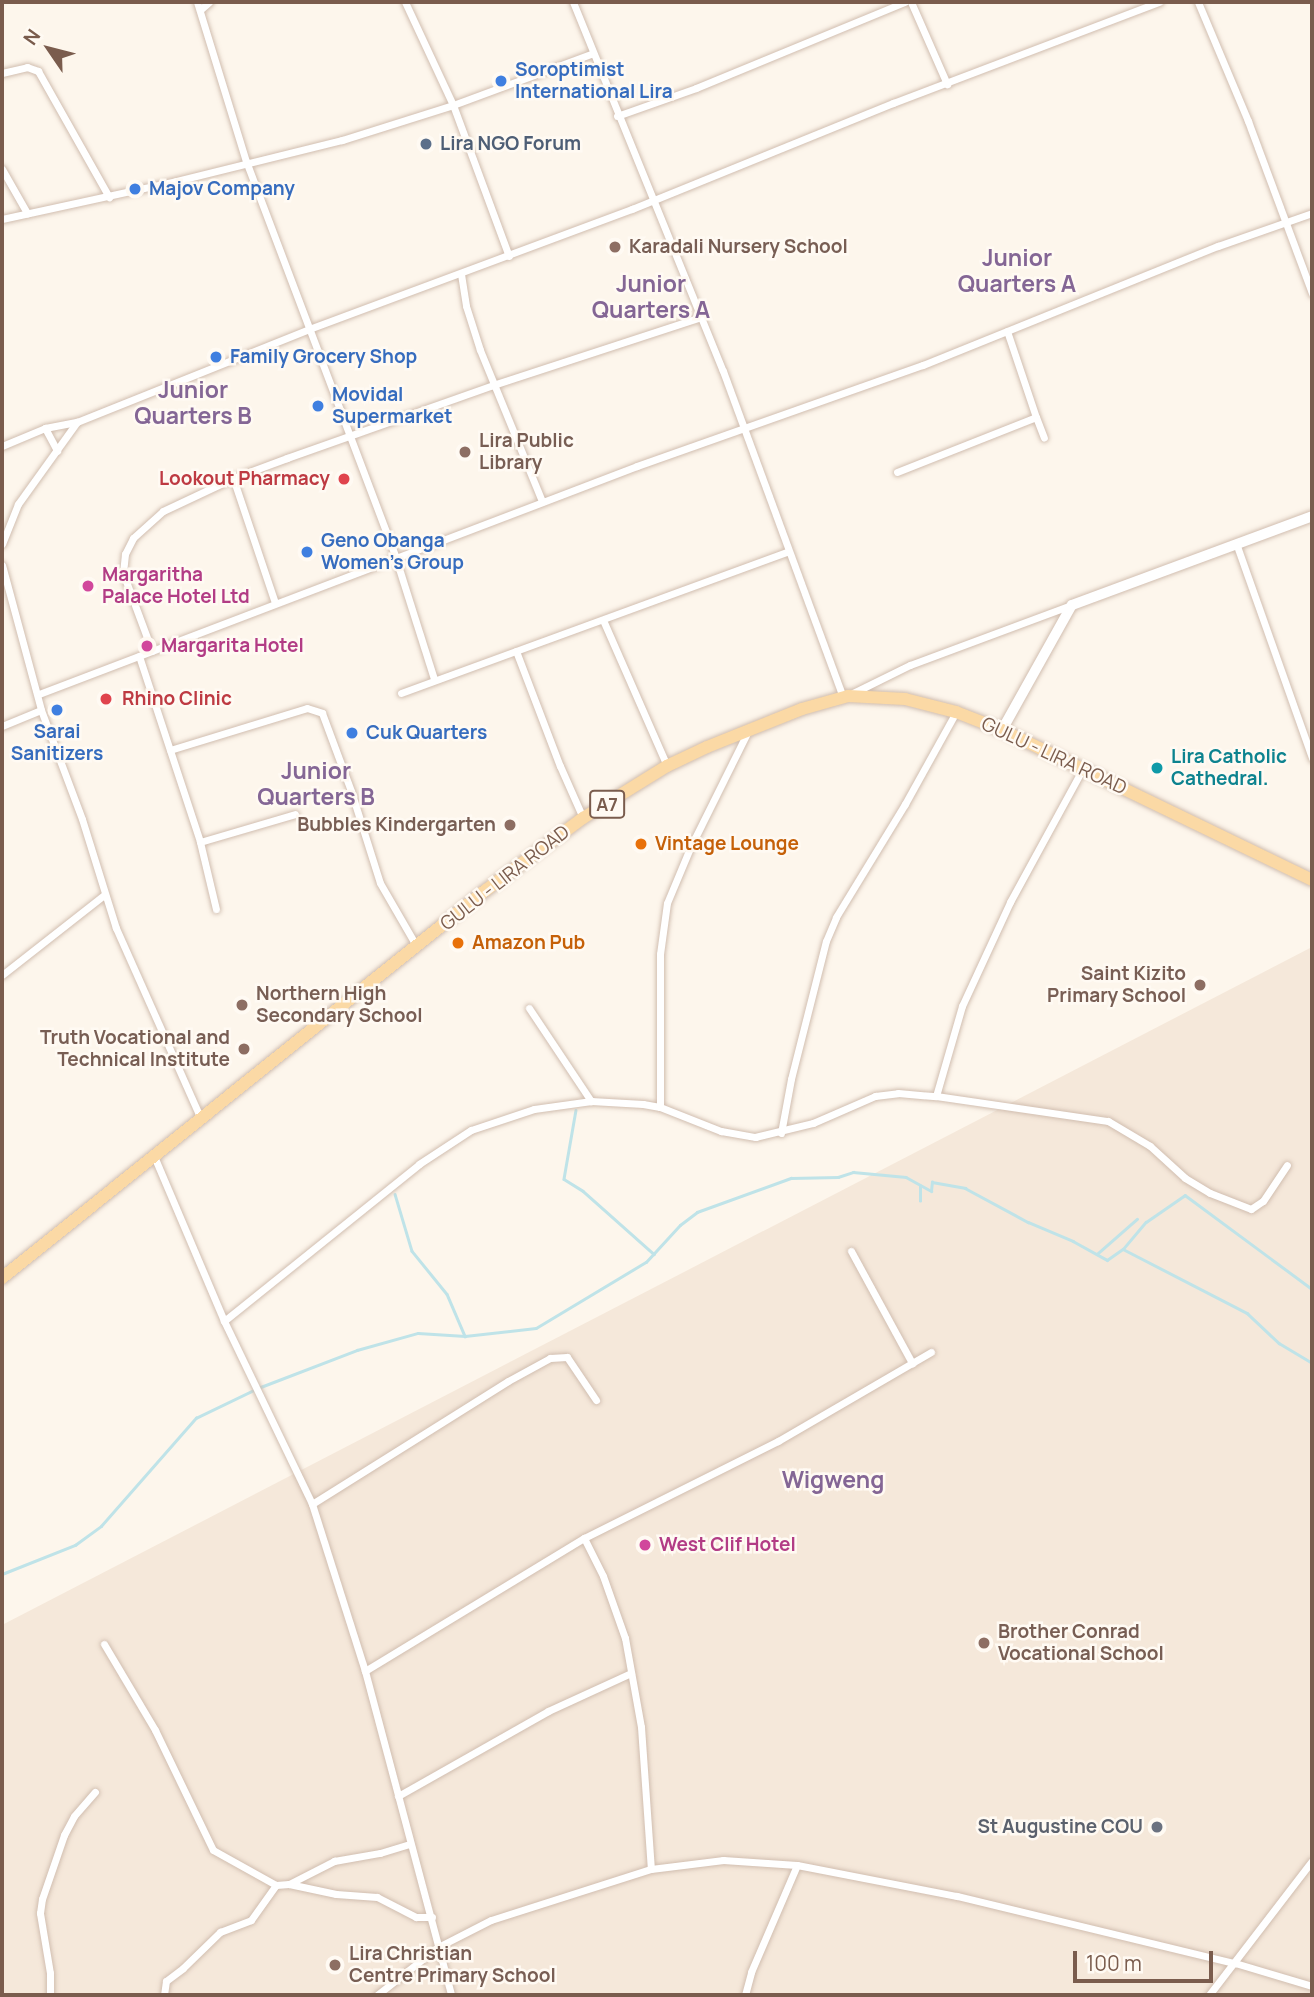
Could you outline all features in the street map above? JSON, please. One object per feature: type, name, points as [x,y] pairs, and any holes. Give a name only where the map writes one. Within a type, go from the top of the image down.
[{"type":"main road","points":[[1002,730],[1072,605],[1312,516]]},
{"type":"main road","name":"GULU - LIRA ROAD","points":[[2,1278],[486,890],[583,818],[667,766],[748,731],[845,697],[905,699],[956,712],[1002,730],[1312,880]]},
{"type":"street","points":[[209,2],[199,5],[246,162],[396,559],[434,679]]},
{"type":"street","points":[[405,2],[453,105],[509,256]]},
{"type":"street","points":[[573,2],[591,54],[701,317],[845,697],[864,685],[910,665],[1072,605]]},
{"type":"street","points":[[617,116],[696,88],[905,2]]},
{"type":"street","points":[[911,2],[947,84]]},
{"type":"street","points":[[2,446],[45,428],[77,422],[1159,2]]},
{"type":"street","points":[[1198,2],[1248,121],[1312,293]]},
{"type":"street","points":[[2,219],[109,197],[342,140],[453,105],[591,54]]},
{"type":"street","points":[[2,73],[27,67],[38,71],[109,197]]},
{"type":"street","points":[[2,169],[27,213]]},
{"type":"street","points":[[39,694],[542,501],[923,365],[1312,213]]},
{"type":"street","points":[[461,274],[472,326],[493,385],[542,501]]},
{"type":"street","points":[[152,651],[123,573],[129,546],[147,524],[163,511],[233,478],[349,435],[701,317]]},
{"type":"street","points":[[1007,331],[1044,438]]},
{"type":"street","points":[[897,472],[1036,417]]},
{"type":"street","points":[[2,544],[18,504],[77,422]]},
{"type":"street","points":[[45,428],[57,451]]},
{"type":"street","points":[[233,478],[275,603]]},
{"type":"street","points":[[1237,546],[1312,758]]},
{"type":"street","points":[[401,693],[788,551]]},
{"type":"street","points":[[2,565],[39,694],[41,710],[82,819],[104,895],[132,967],[200,1117]]},
{"type":"street","points":[[603,620],[667,766]]},
{"type":"street","points":[[516,650],[583,818]]},
{"type":"street","points":[[139,656],[200,842],[216,909]]},
{"type":"street","points":[[170,750],[307,708],[322,712],[380,883],[417,947]]},
{"type":"street","points":[[2,726],[41,710]]},
{"type":"street","points":[[781,1133],[791,1079],[826,941],[836,916],[905,804],[956,712]]},
{"type":"street","points":[[660,1107],[660,954],[667,903],[690,848],[748,731]]},
{"type":"street","points":[[936,1096],[962,1006],[1010,902],[1082,770]]},
{"type":"street","points":[[200,842],[295,814]]},
{"type":"street","points":[[2,975],[104,895]]},
{"type":"street","points":[[529,1008],[591,1101]]},
{"type":"street","points":[[224,1321],[383,1191],[471,1129],[534,1109],[591,1101],[660,1107],[740,1136],[755,1137],[781,1133],[876,1096],[898,1093],[936,1096],[1108,1121],[1150,1146],[1185,1178],[1210,1193],[1251,1209],[1263,1200],[1287,1165]]},
{"type":"street","points":[[154,1155],[224,1321],[312,1504],[365,1671],[409,1843],[452,1995]]},
{"type":"street","points":[[851,1251],[912,1363]]},
{"type":"street","points":[[365,1671],[584,1538],[778,1441],[931,1352]]},
{"type":"street","points":[[312,1504],[550,1358],[568,1357],[596,1399]]},
{"type":"street","points":[[584,1538],[616,1612],[631,1673],[641,1727],[651,1869]]},
{"type":"street","points":[[104,1644],[155,1730],[213,1850],[276,1885],[289,1884],[336,1894],[377,1897],[416,1917],[432,1917]]},
{"type":"street","points":[[398,1796],[548,1711],[631,1673]]},
{"type":"street","points":[[50,1995],[50,1973],[40,1913],[42,1899],[64,1835],[74,1816],[95,1791]]},
{"type":"street","points":[[289,1884],[334,1861],[380,1853],[409,1843]]},
{"type":"street","points":[[377,1995],[438,1947],[491,1920],[651,1869],[723,1860],[797,1865],[957,1896],[1235,1963],[1312,1986]]},
{"type":"street","points":[[1209,1995],[1312,1861]]},
{"type":"street","points":[[745,1995],[751,1972],[797,1865]]},
{"type":"street","points":[[164,1995],[166,1981],[220,1932],[251,1920],[276,1885]]},
{"type":"shaded area","points":[[1312,947],[1312,1995],[2,1995],[2,1625]]},
{"type":"waterway","points":[[576,1110],[564,1179],[583,1191],[654,1254]]},
{"type":"waterway","points":[[2,1574],[75,1545],[101,1526],[196,1418],[258,1388],[357,1350],[418,1333],[465,1336],[536,1328],[646,1262],[680,1225],[697,1212],[791,1178],[838,1177],[853,1172],[906,1177],[931,1191],[932,1182],[965,1188],[1107,1260],[1123,1249],[1247,1313],[1279,1343],[1312,1363]]},
{"type":"waterway","points":[[920,1186],[920,1201]]},
{"type":"waterway","points":[[395,1194],[412,1251],[447,1294],[465,1336]]},
{"type":"waterway","points":[[1123,1249],[1146,1222],[1185,1195],[1312,1289]]},
{"type":"waterway","points":[[1097,1254],[1137,1219]]},
{"type":"place","name":"Soroptimist International Lira","points":[[501,81]]},
{"type":"place","name":"Lira NGO Forum","points":[[426,144]]},
{"type":"place","name":"Majov Company","points":[[135,189]]},
{"type":"place","name":"Karadali Nursery School","points":[[615,247]]},
{"type":"place","name":"Family Grocery Shop","points":[[216,357]]},
{"type":"place","name":"Movidal Supermarket","points":[[318,406]]},
{"type":"place","name":"Lira Public Library","points":[[465,452]]},
{"type":"place","name":"Lookout Pharmacy","points":[[344,479]]},
{"type":"place","name":"Geno Obanga Women's Group","points":[[307,552]]},
{"type":"place","name":"Margaritha Palace Hotel Ltd","points":[[88,586]]},
{"type":"place","name":"Margarita Hotel","points":[[147,646]]},
{"type":"place","name":"Rhino Clinic","points":[[106,699]]},
{"type":"place","name":"Sarai Sanitizers","points":[[57,710]]},
{"type":"place","name":"Cuk Quarters","points":[[352,733]]},
{"type":"place","name":"Lira Catholic Cathedral.","points":[[1157,768]]},
{"type":"place","name":"Bubbles Kindergarten","points":[[510,825]]},
{"type":"place","name":"Vintage Lounge","points":[[641,844]]},
{"type":"place","name":"Amazon Pub","points":[[458,943]]},
{"type":"place","name":"Saint Kizito Primary School","points":[[1200,985]]},
{"type":"place","name":"Northern High Secondary School","points":[[242,1005]]},
{"type":"place","name":"Truth Vocational and Technical Institute","points":[[244,1049]]},
{"type":"place","name":"West Clif Hotel","points":[[645,1545]]},
{"type":"place","name":"Brother Conrad Vocational School","points":[[984,1643]]},
{"type":"place","name":"St Augustine COU","points":[[1157,1827]]},
{"type":"place","name":"Lira Christian Centre Primary School","points":[[335,1965]]},
{"type":"district","name":"Junior Quarters A","points":[[1017,270]]},
{"type":"district","name":"Junior Quarters A","points":[[651,296]]},
{"type":"district","name":"Junior Quarters B","points":[[193,402]]},
{"type":"district","name":"Junior Quarters B","points":[[316,783]]},
{"type":"district","name":"Wigweng","points":[[833,1479]]}]
